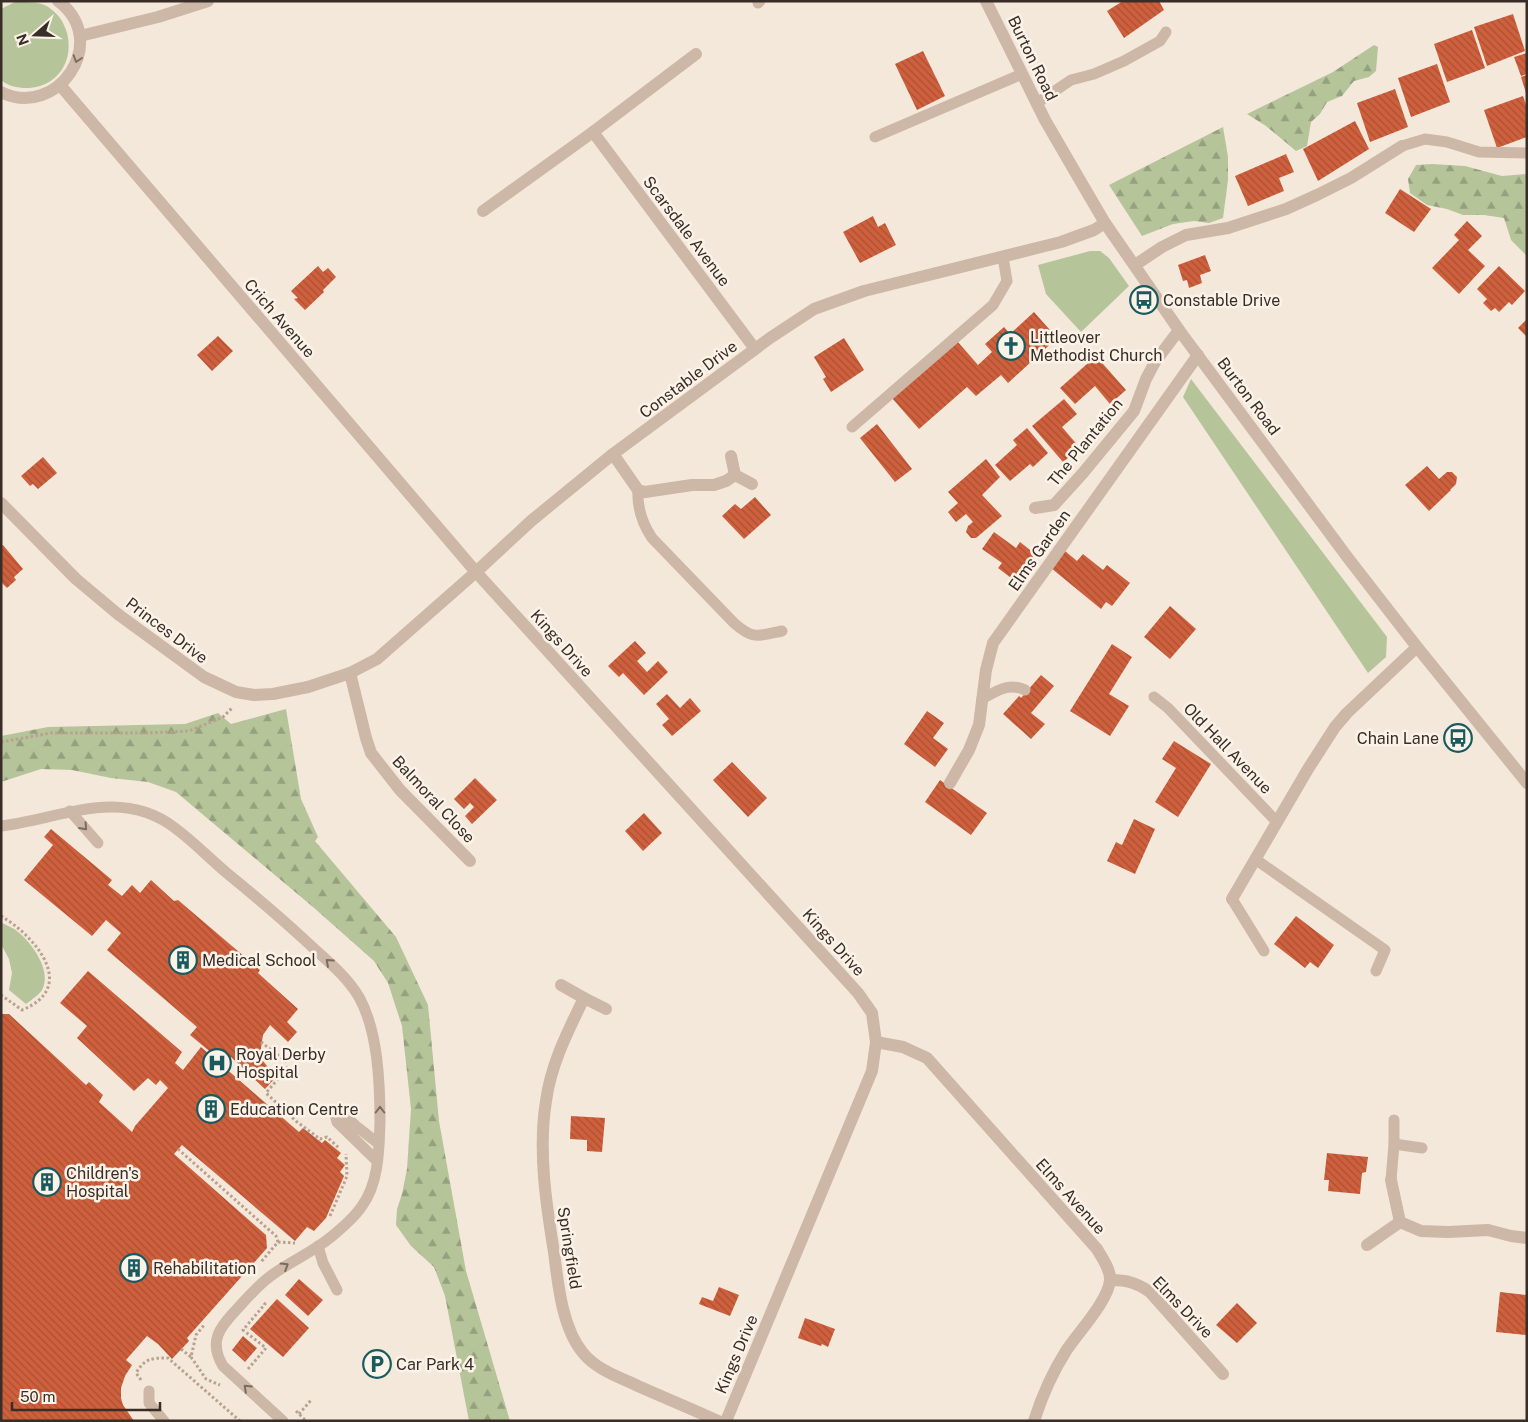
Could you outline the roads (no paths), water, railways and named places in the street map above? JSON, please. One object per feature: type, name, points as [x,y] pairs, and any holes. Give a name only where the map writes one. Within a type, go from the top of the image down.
[{"type":"street","points":[[1,92],[9,96],[26,97],[43,94],[60,85],[69,76],[76,63],[80,47],[80,36],[72,15],[58,1]]},
{"type":"street","points":[[80,36],[158,17],[208,1]]},
{"type":"street","name":"Burton Road","points":[[986,1],[1037,103],[1074,170],[1105,222],[1179,330],[1348,558],[1527,783]]},
{"type":"street","points":[[483,211],[593,132],[696,54]]},
{"type":"street","name":"Crich Avenue","points":[[60,85],[476,572]]},
{"type":"street","name":"Scarsdale Avenue","points":[[593,132],[754,350]]},
{"type":"street","points":[[1135,265],[1162,247],[1186,235],[1228,228],[1286,209],[1351,178],[1402,146]]},
{"type":"street","name":"Constable Drive","points":[[350,673],[377,659],[531,521],[613,454],[754,350],[814,309],[841,298],[1061,242],[1094,230],[1105,222]]},
{"type":"street","name":"The Plantation","points":[[1035,508],[1054,505],[1116,434],[1134,411],[1154,362],[1179,330]]},
{"type":"street","name":"Elms Garden","points":[[950,783],[979,725],[987,664],[993,642],[1198,355]]},
{"type":"street","points":[[613,454],[638,490],[653,491],[692,485],[714,485],[726,481],[735,475]]},
{"type":"street","points":[[731,456],[735,475]]},
{"type":"street","points":[[735,475],[752,484]]},
{"type":"street","name":"Princes Drive","points":[[1,503],[70,574],[119,615],[204,678],[236,692],[262,695],[291,691],[350,673]]},
{"type":"street","name":"Kings Drive","points":[[476,572],[858,993],[872,1014],[876,1042],[872,1071],[726,1421]]},
{"type":"street","name":"Old Hall Avenue","points":[[1232,899],[1335,727],[1417,647]]},
{"type":"street","name":"Balmoral Close","points":[[350,673],[371,752],[400,790],[470,861]]},
{"type":"street","points":[[561,985],[606,1009]]},
{"type":"street","name":"Springfield","points":[[584,998],[555,1062],[548,1087],[544,1116],[544,1178],[547,1207],[558,1283],[568,1325],[574,1340],[583,1354],[601,1368],[718,1421]]},
{"type":"street","name":"Elms Avenue","points":[[876,1042],[903,1047],[927,1058],[1097,1249],[1107,1266],[1111,1280]]},
{"type":"street","points":[[1390,1180],[1400,1222]]},
{"type":"street","points":[[1400,1222],[1421,1231],[1488,1230],[1527,1238]]},
{"type":"street","points":[[1367,1245],[1400,1222]]},
{"type":"street","points":[[1034,1421],[1049,1381],[1066,1351],[1106,1294],[1111,1280]]},
{"type":"street","name":"Elms Drive","points":[[1111,1280],[1126,1280],[1138,1283],[1150,1292],[1222,1374]]},
{"type":"lane","points":[[1037,103],[1071,80],[1094,74],[1124,61],[1160,40],[1166,32]]},
{"type":"lane","points":[[875,138],[1022,74]]},
{"type":"lane","points":[[1402,146],[1425,139],[1447,142],[1479,152],[1527,153]]},
{"type":"lane","points":[[852,428],[993,305],[1007,281],[1002,257]]},
{"type":"lane","points":[[638,490],[638,505],[644,526],[652,538],[734,623],[745,633],[752,635],[764,635],[782,631]]},
{"type":"lane","points":[[982,699],[1009,686],[1018,686],[1025,690]]},
{"type":"lane","name":"Old Hall Avenue","points":[[1154,697],[1168,708],[1278,822]]},
{"type":"lane","points":[[1,826],[93,807],[121,807],[148,813],[174,827],[269,908],[348,980],[360,998],[371,1028],[380,1103],[379,1144],[374,1182],[366,1200],[353,1217],[318,1246],[271,1275],[252,1292],[221,1327],[216,1342],[216,1349],[223,1366],[283,1421]]},
{"type":"lane","points":[[70,811],[98,843]]},
{"type":"lane","points":[[1255,859],[1385,950],[1376,971]]},
{"type":"lane","points":[[1232,899],[1264,951]]},
{"type":"lane","points":[[377,1161],[336,1122],[336,1114],[344,1114],[379,1144]]},
{"type":"lane","points":[[1390,1180],[1394,1144],[1394,1120]]},
{"type":"lane","points":[[1394,1144],[1422,1148]]},
{"type":"lane","points":[[318,1246],[323,1263],[337,1290]]},
{"type":"lane","points":[[149,1391],[149,1403],[164,1421]]},
{"type":"place","name":"Constable Drive","points":[[1144,300]]},
{"type":"place","name":"Littleover Methodist Church","points":[[1011,346]]},
{"type":"place","name":"Chain Lane","points":[[1458,738]]},
{"type":"place","name":"Medical School","points":[[183,960]]},
{"type":"place","name":"Royal Derby Hospital","points":[[217,1063]]},
{"type":"place","name":"Education Centre","points":[[211,1109]]},
{"type":"place","name":"Children's Hospital","points":[[47,1182]]},
{"type":"place","name":"Rehabilitation","points":[[134,1268]]},
{"type":"place","name":"Car Park 4","points":[[377,1364]]}]
